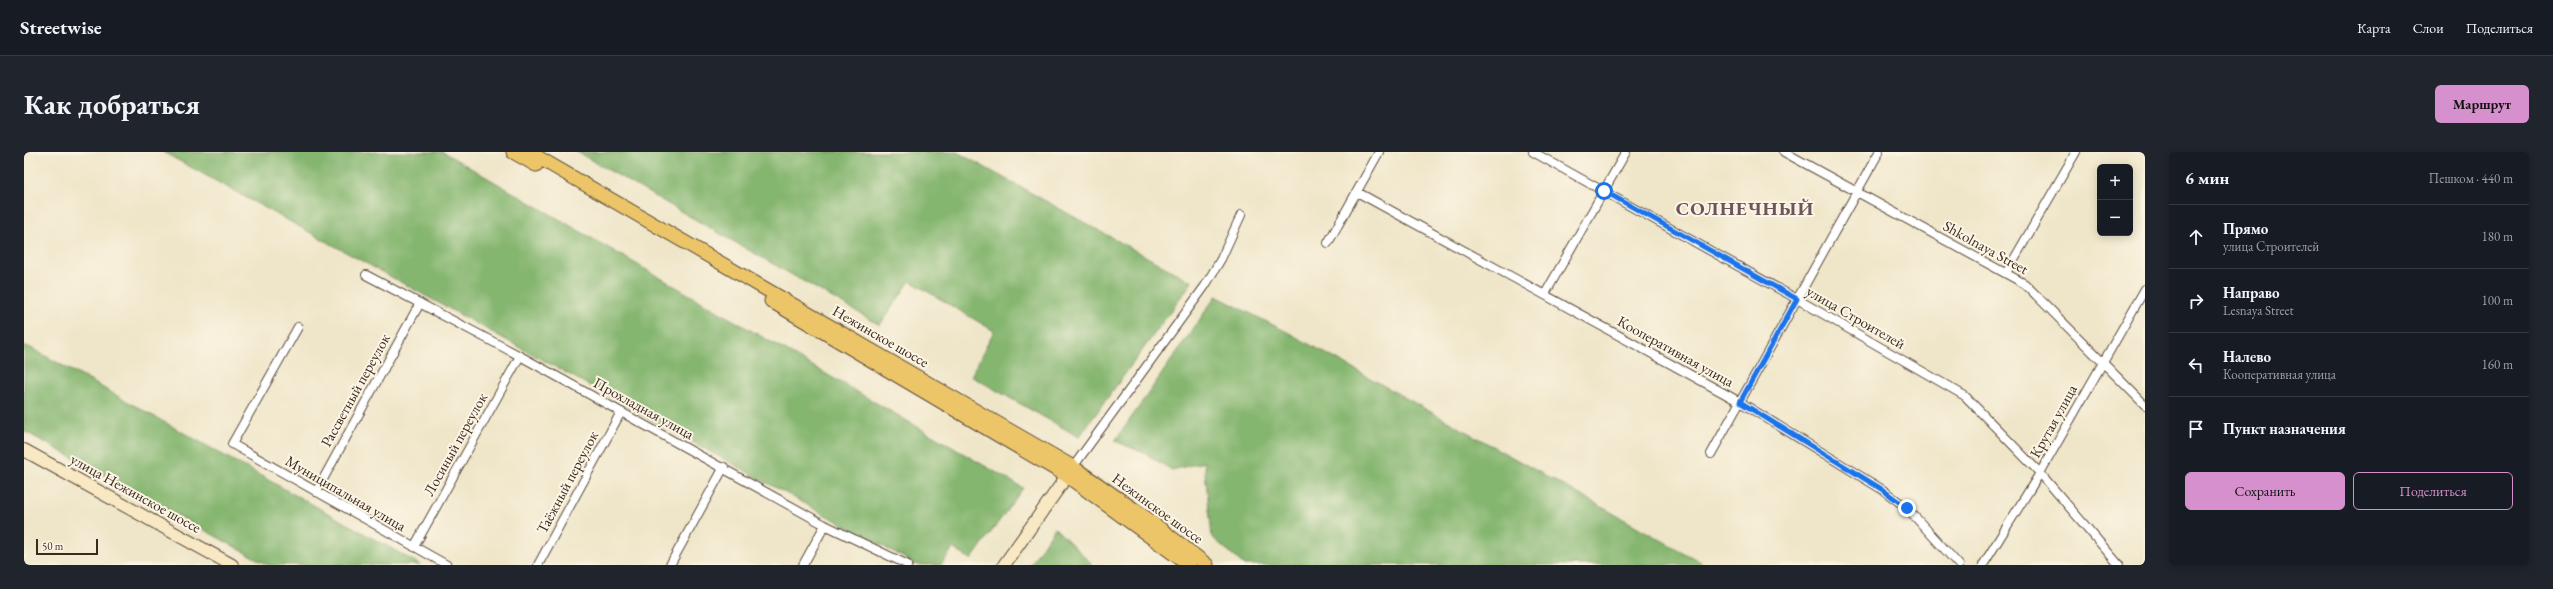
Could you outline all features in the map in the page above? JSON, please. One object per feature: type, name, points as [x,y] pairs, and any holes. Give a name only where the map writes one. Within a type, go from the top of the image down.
[{"type":"main road","name":"Нежинское шоссе","points":[[513,152],[990,428],[1070,471],[1118,511],[1188,565]]},
{"type":"main road","name":"Нежинское шоссе","points":[[529,152],[1146,517],[1207,565]]},
{"type":"main road","name":"улица Нежинское шоссе","points":[[24,450],[232,565]]},
{"type":"main road","points":[[1004,565],[1070,471]]},
{"type":"street","points":[[1328,243],[1379,152]]},
{"type":"street","name":"улица Строителей","points":[[1533,152],[1797,299],[1965,396],[2040,473],[2120,565]]},
{"type":"street","points":[[1545,294],[1626,152]]},
{"type":"street","name":"Shkolnaya Street","points":[[1784,152],[2025,284],[2145,405]]},
{"type":"street","points":[[1711,454],[1878,152]]},
{"type":"street","points":[[2006,273],[2076,152]]},
{"type":"street","name":"Кооперативная улица","points":[[1357,192],[1740,402],[1883,490],[1907,508],[1959,565]]},
{"type":"street","points":[[1070,471],[1205,286],[1221,259],[1241,215]]},
{"type":"street","name":"Прохладная улица","points":[[366,275],[520,356],[825,525],[878,548],[908,565]]},
{"type":"street","name":"Крутая улица","points":[[1983,565],[2040,473],[2145,289]]},
{"type":"street","name":"Рассветный переулок","points":[[316,492],[420,303]]},
{"type":"street","name":"Муниципальная улица","points":[[298,327],[232,444],[447,565]]},
{"type":"street","name":"Лосиный переулок","points":[[414,547],[520,356]]},
{"type":"street","name":"Таёжный переулок","points":[[538,565],[621,412]]},
{"type":"street","points":[[670,565],[724,468]]},
{"type":"street","points":[[803,565],[825,525]]},
{"type":"green space","points":[[163,152],[443,152],[1023,488],[971,560],[953,548],[941,565],[917,565]]},
{"type":"green space","points":[[577,152],[957,152],[1192,282],[1079,437],[971,376],[994,331],[910,281],[880,325]]},
{"type":"green space","points":[[1216,296],[1289,333],[1706,565],[1244,565],[1212,537],[1204,462],[1172,470],[1144,453],[1115,441]]},
{"type":"green space","points":[[24,345],[421,565],[268,565],[24,431]]},
{"type":"green space","points":[[1128,490],[1133,490],[1174,520],[1177,526]]},
{"type":"green space","points":[[1055,528],[1093,565],[1030,565]]},
{"type":"district","name":"СОЛНЕЧНЫЙ","points":[[1745,208]]},
{"type":"route","points":[[1604,191],[1797,299],[1740,402],[1883,490],[1907,508]]}]
